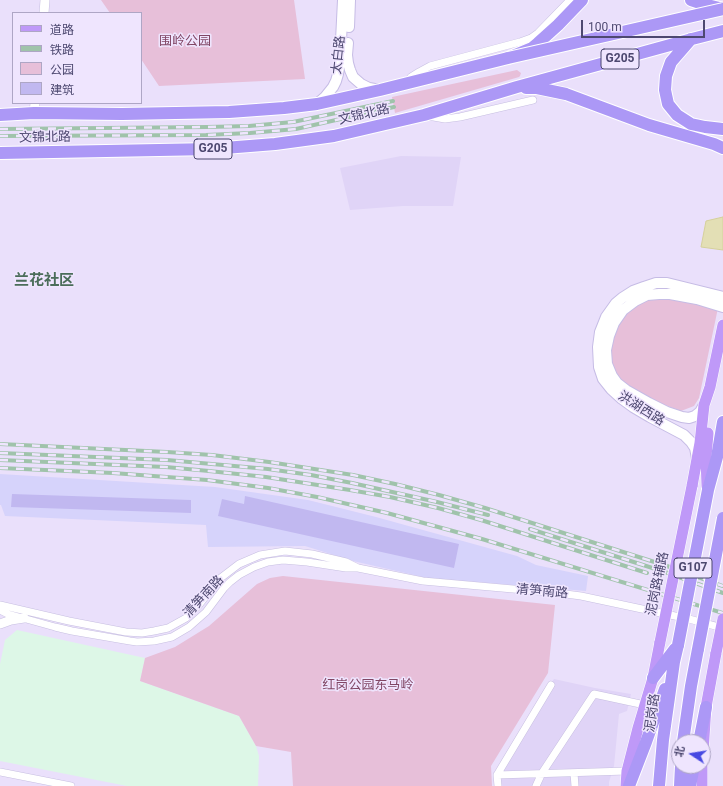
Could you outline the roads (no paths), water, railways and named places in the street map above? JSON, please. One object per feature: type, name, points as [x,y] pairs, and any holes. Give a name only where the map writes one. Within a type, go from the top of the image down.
[{"type":"highway","points":[[508,58],[532,48],[546,37],[582,0]]},
{"type":"highway","points":[[691,0],[723,9]]},
{"type":"highway","name":"文锦北路","points":[[0,115],[35,108],[122,114],[229,112],[317,104],[508,58],[723,9]]},
{"type":"highway","name":"文锦北路","points":[[0,153],[237,148],[334,136],[424,115],[517,87],[723,31]]},
{"type":"highway","points":[[692,39],[671,62],[666,76],[665,90],[668,104],[677,116],[691,124],[723,129]]},
{"type":"highway","points":[[517,87],[536,88],[566,94],[649,125],[723,148]]},
{"type":"highway","name":"G107","points":[[678,645],[708,490],[717,457],[723,422]]},
{"type":"highway","name":"G107","points":[[684,734],[698,648],[723,518]]},
{"type":"highway","points":[[653,678],[678,645]]},
{"type":"highway","name":"泥岗路","points":[[660,786],[663,740],[674,662],[678,645]]},
{"type":"highway","points":[[627,786],[646,742],[674,662]]},
{"type":"highway","points":[[701,734],[706,707]]},
{"type":"highway","points":[[680,786],[681,774]]},
{"type":"highway","points":[[690,786],[692,774]]},
{"type":"main road","name":"太白路","points":[[317,104],[333,87],[338,74],[343,0]]},
{"type":"main road","name":"太白路","points":[[350,0],[347,58],[350,70],[356,80],[361,84],[369,88],[380,90]]},
{"type":"main road","name":"洪湖西路","points":[[697,458],[695,448],[684,434],[633,407],[611,389],[603,379],[599,367],[598,347],[600,332],[606,317],[616,303],[627,294],[644,287],[667,283],[723,297]]},
{"type":"main road","name":"洪湖西路","points":[[704,405],[700,412],[689,418],[667,412],[649,404],[617,383],[607,364],[606,350],[614,323],[623,310],[635,301],[647,295],[670,294],[697,299],[723,307]]},
{"type":"main road","name":"泥岗路辅路","points":[[627,786],[627,771],[653,678],[692,486],[700,443],[704,405],[715,366],[723,325]]},
{"type":"main road","name":"泥岗路辅路","points":[[708,490],[706,457],[710,387]]},
{"type":"main road","points":[[704,734],[706,707],[723,619]]},
{"type":"main road","points":[[702,774],[702,786]]},
{"type":"street","points":[[44,12],[45,0]]},
{"type":"street","points":[[405,84],[411,77],[430,66],[531,38],[538,33],[570,0]]},
{"type":"street","points":[[424,115],[445,119],[460,118],[533,100]]},
{"type":"street","name":"清笋南路","points":[[0,605],[69,621],[126,632],[142,633],[168,628],[186,618],[224,575],[239,564],[260,555],[281,551],[297,551],[346,562],[358,568]]},
{"type":"street","name":"清笋南路","points":[[0,610],[8,614],[55,627],[123,641],[154,641],[172,637],[189,627],[206,612],[230,582],[246,571],[262,564],[283,560],[346,568],[358,568],[423,581],[581,596],[689,619],[723,628]]},
{"type":"street","points":[[0,624],[11,620],[24,618]]},
{"type":"street","points":[[498,786],[497,775],[551,685]]},
{"type":"street","points":[[536,786],[542,773],[594,694],[645,705]]},
{"type":"street","points":[[497,775],[627,771]]},
{"type":"street","points":[[0,772],[71,786]]},
{"type":"street","points":[[574,773],[575,786]]},
{"type":"railway","points":[[0,129],[249,126],[293,122],[393,101]]},
{"type":"railway","points":[[0,136],[206,135],[250,133],[296,129],[394,107]]},
{"type":"railway","points":[[0,444],[212,455],[353,475],[395,484],[485,508],[667,566],[723,586]]},
{"type":"railway","points":[[0,453],[167,460],[268,469],[352,483],[488,515]]},
{"type":"railway","points":[[0,460],[166,467],[266,477],[350,490],[390,497],[481,520],[647,573]]},
{"type":"railway","points":[[0,468],[113,473],[207,480],[268,488],[317,497],[387,513],[482,539],[723,613]]},
{"type":"railway","points":[[530,529],[665,572],[723,593]]},
{"type":"district","name":"兰花社区","points":[[44,281]]},
{"type":"park label","name":"围岭公园","points":[[185,42]]},
{"type":"park label","name":"红岗公园东马岭","points":[[368,686]]}]
